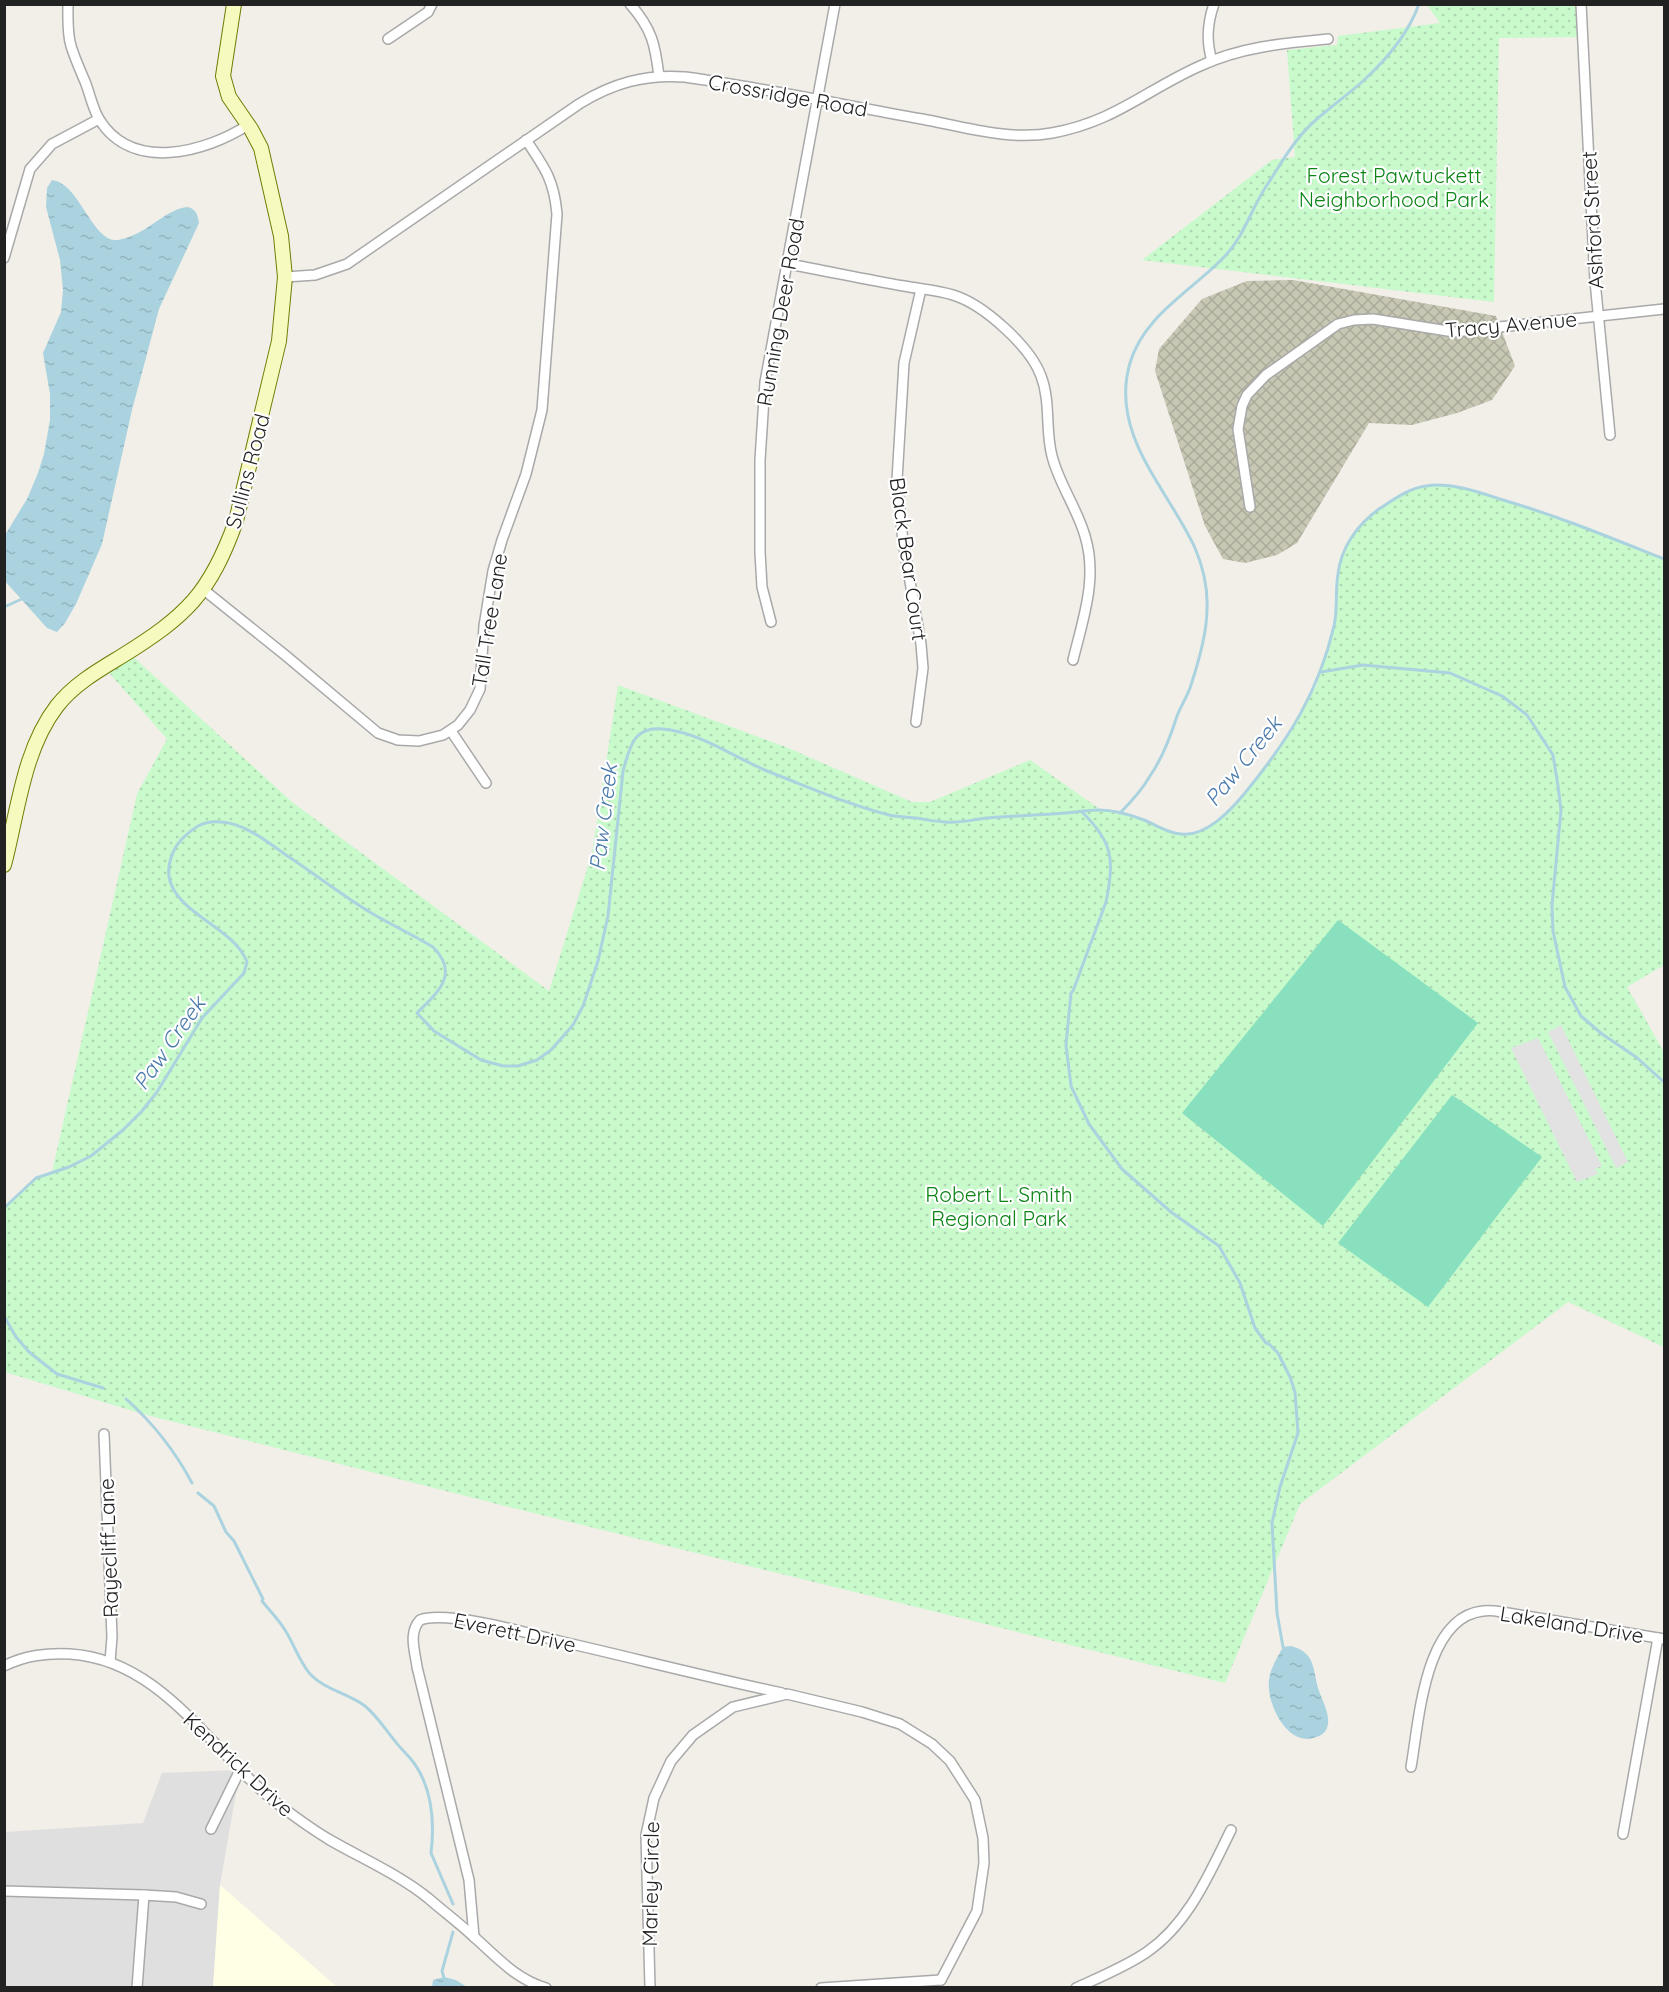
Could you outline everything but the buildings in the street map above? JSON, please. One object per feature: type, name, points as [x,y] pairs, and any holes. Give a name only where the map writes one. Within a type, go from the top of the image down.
[{"type":"street","points":[[68,4],[71,46],[99,119],[130,146],[146,152],[178,152],[222,140],[248,125]]},
{"type":"street","name":"Sullins Road","points":[[4,865],[33,748],[48,719],[68,693],[162,630],[186,611],[204,590],[226,549],[236,521],[279,341],[285,277],[281,236],[261,148],[229,97],[223,76],[234,4]]},
{"type":"street","points":[[388,39],[428,12],[432,4]]},
{"type":"street","points":[[630,4],[652,35],[659,76]]},
{"type":"street","name":"Running Deer Road","points":[[771,622],[762,587],[759,489],[765,382],[835,4]]},
{"type":"street","points":[[1212,60],[1207,37],[1209,17],[1214,4]]},
{"type":"street","name":"Ashford Street","points":[[1581,4],[1598,316],[1610,435]]},
{"type":"street","name":"Crossridge Road","points":[[285,277],[315,274],[347,264],[598,92],[631,80],[659,76],[701,79],[1007,134],[1049,133],[1080,127],[1109,116],[1212,60],[1253,48],[1328,39]]},
{"type":"street","points":[[4,258],[30,169],[52,144],[99,119]]},
{"type":"street","name":"Tall Tree Lane","points":[[451,731],[470,710],[480,689],[484,626],[493,571],[525,474],[543,402],[554,258],[555,194],[547,171],[526,140]]},
{"type":"street","points":[[788,264],[954,295],[986,312],[1002,326],[1038,367],[1048,402],[1051,455],[1085,535],[1091,568],[1089,593],[1073,660]]},
{"type":"street","name":"Black Bear Court","points":[[916,722],[922,668],[921,644],[903,542],[897,480],[904,363],[921,289]]},
{"type":"street","name":"Tracy Avenue","points":[[1250,507],[1239,435],[1242,406],[1247,395],[1266,375],[1331,327],[1345,321],[1364,319],[1454,332],[1665,309]]},
{"type":"street","points":[[204,590],[378,733],[398,740],[411,741],[435,738],[451,731],[486,783]]},
{"type":"street","name":"Rayecliff Lane","points":[[104,1434],[112,1637],[110,1662]]},
{"type":"street","name":"Lakeland Drive","points":[[1411,1767],[1432,1660],[1440,1641],[1448,1631],[1467,1616],[1484,1611],[1502,1612],[1661,1638]]},
{"type":"street","name":"Everett Drive","points":[[474,1937],[469,1880],[417,1667],[412,1635],[420,1620],[435,1617],[489,1625],[787,1694]]},
{"type":"street","points":[[1623,1834],[1661,1638]]},
{"type":"street","name":"Kendrick Drive","points":[[4,1666],[23,1658],[52,1653],[81,1655],[110,1662],[159,1689],[240,1770],[278,1804],[303,1823],[406,1882],[510,1969],[529,1982],[546,1988]]},
{"type":"street","name":"Marley Circle","points":[[650,1988],[646,1835],[662,1777],[680,1748],[716,1718],[734,1707],[787,1694],[862,1712],[900,1724],[915,1732],[932,1743],[950,1761],[978,1807],[984,1863],[977,1911],[942,1984]]},
{"type":"street","points":[[211,1830],[240,1770]]},
{"type":"street","points":[[1076,1988],[1115,1971],[1146,1952],[1172,1929],[1188,1911],[1230,1830]]},
{"type":"street","points":[[4,1891],[144,1895],[182,1899],[201,1904]]},
{"type":"street","points":[[137,1988],[144,1895]]},
{"type":"street","points":[[821,1988],[942,1984]]},
{"type":"shaded area","points":[[1293,280],[1496,316],[1515,366],[1492,400],[1457,413],[1412,425],[1369,423],[1297,543],[1277,555],[1245,563],[1223,559],[1205,526],[1155,371],[1159,349],[1202,299],[1247,281]]},
{"type":"shaded area","points":[[1561,1025],[1628,1162],[1616,1168],[1548,1032]]},
{"type":"shaded area","points":[[1538,1038],[1602,1166],[1595,1169],[1598,1174],[1577,1182],[1511,1048]]},
{"type":"shaded area","points":[[240,1770],[220,1885],[213,1987],[5,1988],[5,1832],[143,1823],[162,1773]]},
{"type":"shaded area","points":[[220,1885],[337,1987],[213,1987]]},
{"type":"green space","name":"Forest Pawtuckett Neighborhood Park","points":[[1427,5],[1577,5],[1579,37],[1499,38],[1494,302],[1142,260],[1272,160],[1295,157],[1287,50],[1337,45],[1338,36],[1440,23]]},
{"type":"green space","name":"Robert L. Smith Regional Park","points":[[1444,485],[1473,491],[1528,508],[1664,559],[1664,965],[1627,987],[1664,1052],[1664,1347],[1568,1302],[1300,1504],[1225,1683],[509,1507],[143,1414],[5,1372],[4,1208],[36,1178],[52,1172],[137,794],[167,739],[104,667],[128,652],[292,802],[549,991],[592,853],[618,685],[786,747],[912,802],[930,802],[1030,760],[1101,810],[1142,819],[1161,829],[1180,834],[1195,834],[1210,827],[1240,799],[1296,723],[1317,684],[1334,626],[1338,603],[1338,573],[1347,543],[1368,517],[1393,500],[1416,488]]},
{"type":"green space","points":[[1338,920],[1478,1023],[1323,1226],[1182,1113]]},
{"type":"green space","points":[[1452,1095],[1542,1157],[1428,1307],[1338,1243]]},
{"type":"water","points":[[52,180],[62,184],[70,191],[93,223],[109,238],[118,240],[130,237],[185,207],[191,208],[196,213],[199,223],[159,309],[132,410],[102,544],[76,604],[57,632],[47,628],[4,580],[5,535],[27,499],[38,473],[50,420],[50,394],[43,353],[61,312],[63,290],[60,260],[46,207],[47,188]]},
{"type":"water","points":[[1291,1646],[1304,1652],[1311,1660],[1318,1689],[1327,1712],[1327,1728],[1323,1734],[1315,1738],[1304,1739],[1289,1731],[1282,1724],[1270,1697],[1269,1678],[1273,1667],[1283,1647]]},
{"type":"water","points":[[444,1977],[456,1980],[467,1987],[432,1987],[433,1980]]},
{"type":"waterway","points":[[1120,813],[1143,786],[1165,749],[1190,688],[1204,639],[1207,619],[1207,593],[1195,548],[1144,460],[1134,437],[1128,414],[1126,389],[1130,363],[1146,331],[1158,317],[1232,248],[1263,191],[1294,144],[1313,123],[1363,81],[1388,56],[1409,26],[1419,4]]},
{"type":"waterway","name":"Paw Creek","points":[[4,1208],[36,1178],[69,1167],[91,1156],[123,1130],[157,1092],[202,1018],[244,973],[247,962],[240,950],[220,930],[184,903],[170,881],[169,864],[175,848],[191,831],[204,823],[230,823],[255,834],[362,907],[433,947],[441,957],[445,966],[445,974],[438,990],[417,1013],[434,1031],[481,1060],[503,1066],[518,1066],[537,1060],[551,1050],[573,1025],[583,1006],[598,961],[608,916],[623,771],[634,740],[645,731],[653,729],[678,731],[706,741],[772,773],[892,816],[940,822],[963,822],[987,818],[1104,810],[1133,816],[1171,832],[1190,834],[1208,827],[1232,807],[1261,773],[1288,735],[1310,695],[1327,651],[1334,626],[1340,564],[1347,546],[1371,515],[1401,495],[1426,486],[1446,485],[1465,488],[1564,520],[1664,559]]},
{"type":"waterway","points":[[4,607],[24,598]]},
{"type":"waterway","points":[[1321,672],[1363,665],[1450,673],[1502,696],[1527,715],[1553,755],[1558,786],[1561,810],[1552,905],[1553,931],[1565,987],[1581,1016],[1602,1034],[1636,1057],[1664,1082]]},
{"type":"waterway","points":[[1082,812],[1106,843],[1111,863],[1106,902],[1071,993],[1066,1045],[1071,1086],[1089,1124],[1122,1169],[1171,1212],[1219,1246],[1240,1283],[1255,1328],[1266,1343],[1278,1353],[1290,1377],[1295,1392],[1298,1433],[1280,1487],[1272,1523],[1277,1613],[1283,1647]]},
{"type":"waterway","points":[[4,1316],[16,1337],[29,1352],[57,1374],[103,1388]]},
{"type":"waterway","points":[[126,1399],[163,1438],[192,1483]]},
{"type":"waterway","points":[[198,1493],[214,1506],[226,1532],[234,1541],[262,1601],[283,1626],[310,1674],[323,1684],[365,1706],[417,1768],[430,1803],[431,1853],[453,1904]]},
{"type":"waterway","points":[[447,1988],[442,1971],[453,1932]]}]
